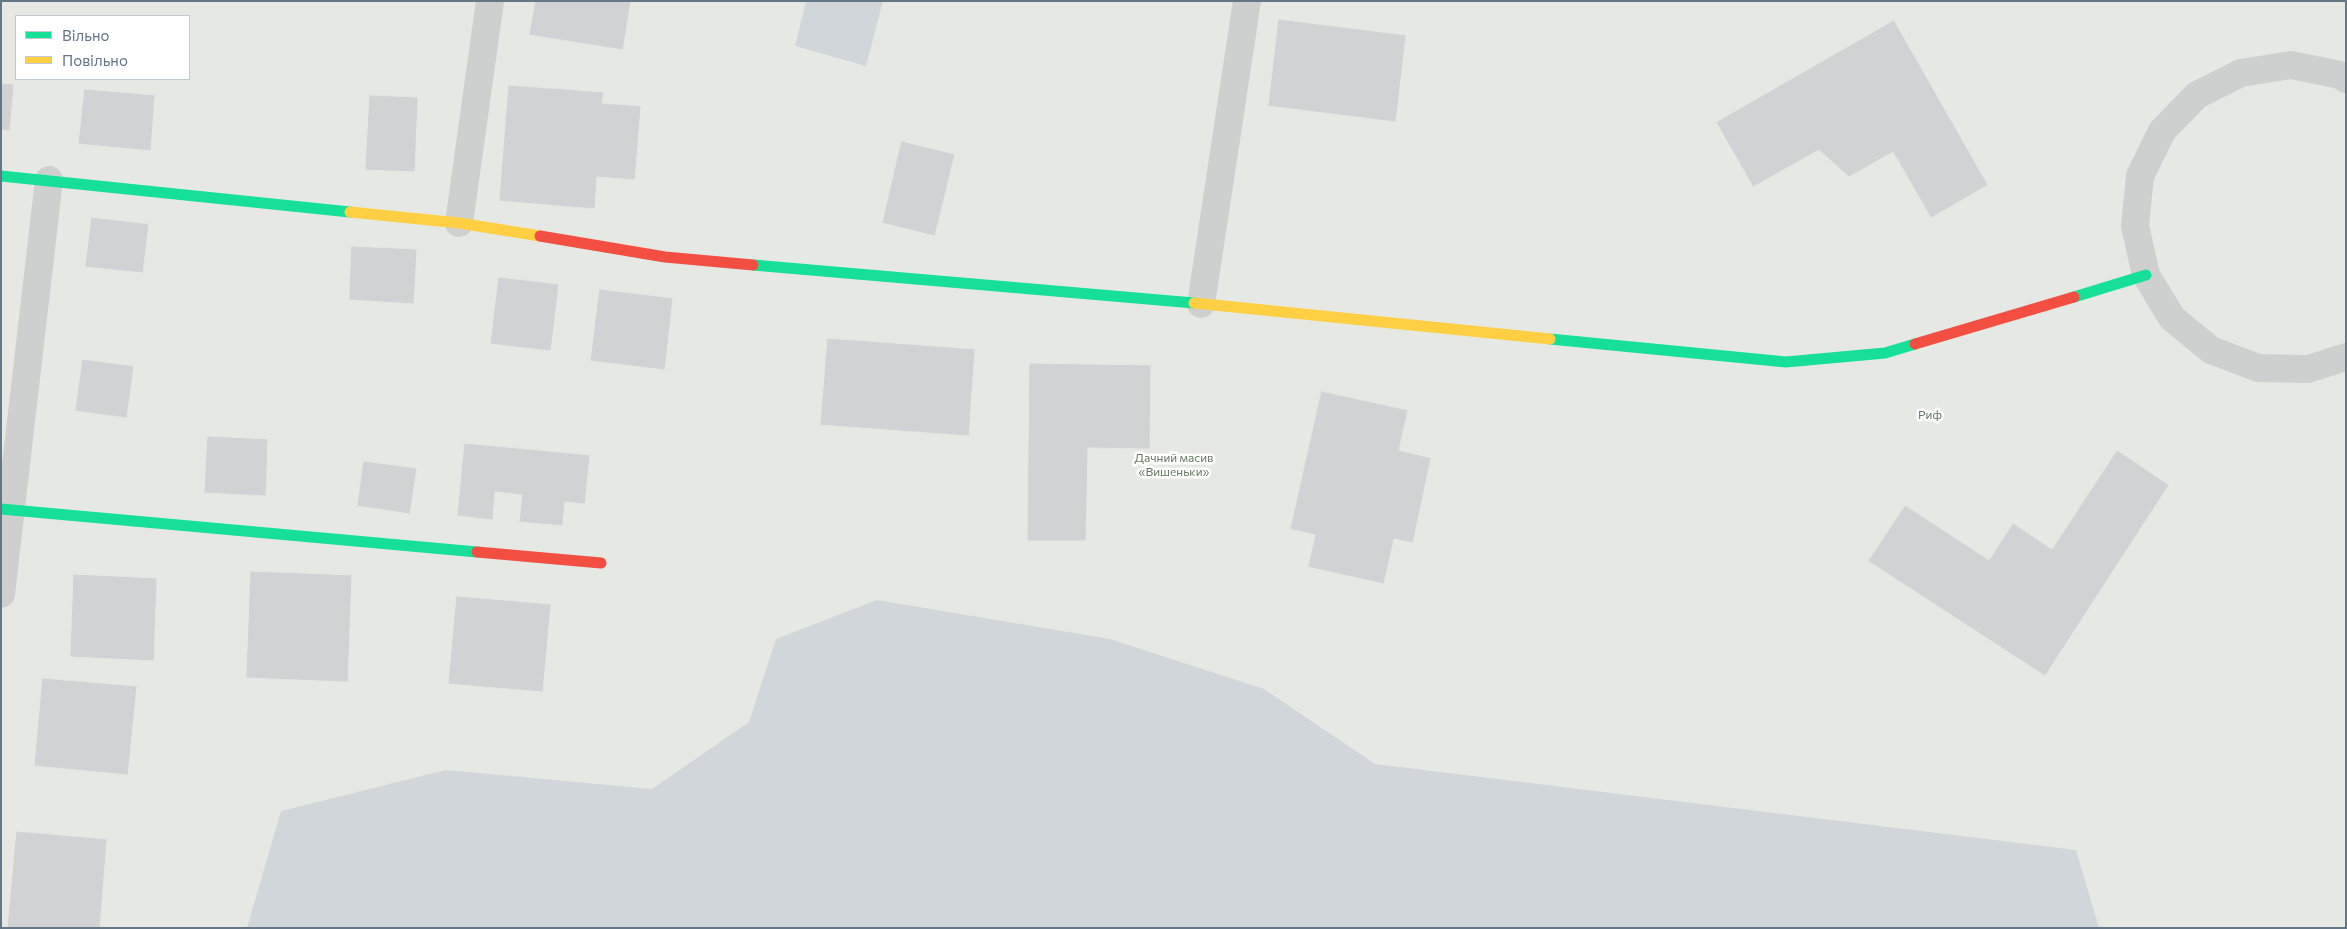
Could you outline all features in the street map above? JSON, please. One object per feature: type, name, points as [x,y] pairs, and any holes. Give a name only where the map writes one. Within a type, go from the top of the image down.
[{"type":"street","points":[[459,223],[490,1]]},
{"type":"street","points":[[1201,304],[1247,1]]},
{"type":"street","points":[[2346,79],[2340,75],[2291,65],[2241,72],[2196,96],[2162,131],[2140,176],[2135,226],[2146,275],[2172,318],[2211,350],[2258,368],[2308,369],[2346,357]]},
{"type":"street","points":[[1,176],[459,223],[665,257],[1201,304],[1786,362],[1885,353],[2146,275]]},
{"type":"street","points":[[1,594],[6,510],[49,180]]},
{"type":"street","points":[[6,510],[601,563]]},
{"type":"green space","name":"Дачний масив «Вишеньки»","points":[[1,1],[2346,1],[2346,928],[1,928]]},
{"type":"shaded area","points":[[806,1],[883,1],[866,66],[795,46]]},
{"type":"shaded area","points":[[877,600],[1110,639],[1264,689],[1375,764],[2076,850],[2099,928],[247,928],[281,811],[446,770],[652,789],[749,722],[776,639]]},
{"type":"building","points":[[535,1],[631,1],[623,50],[529,35]]},
{"type":"building","points":[[1278,19],[1406,35],[1396,122],[1268,106]]},
{"type":"building","points":[[1894,20],[1988,185],[1931,218],[1893,152],[1849,177],[1819,150],[1753,187],[1716,122]]},
{"type":"building","points":[[1,83],[14,84],[10,131],[1,130]]},
{"type":"building","points":[[508,85],[604,92],[602,103],[641,106],[635,180],[597,177],[595,209],[499,201]]},
{"type":"building","points":[[84,89],[155,95],[151,151],[78,144]]},
{"type":"building","points":[[369,95],[418,97],[415,172],[365,170]]},
{"type":"building","points":[[901,141],[955,154],[935,236],[882,223]]},
{"type":"building","points":[[91,217],[149,224],[143,273],[85,267]]},
{"type":"building","points":[[351,246],[417,249],[414,304],[349,300]]},
{"type":"building","points":[[498,277],[559,284],[551,351],[490,344]]},
{"type":"building","points":[[599,289],[673,298],[665,370],[590,361]]},
{"type":"building","points":[[827,338],[975,349],[969,436],[820,425]]},
{"type":"building","points":[[82,359],[134,366],[127,418],[75,411]]},
{"type":"building","points":[[1029,363],[1151,365],[1150,449],[1088,448],[1086,541],[1027,541]]},
{"type":"building","points":[[1321,391],[1408,410],[1399,450],[1431,458],[1413,543],[1394,539],[1384,584],[1308,567],[1315,535],[1290,529]]},
{"type":"building","points":[[207,436],[268,439],[266,496],[204,493]]},
{"type":"building","points":[[464,443],[590,455],[585,504],[565,502],[563,526],[519,522],[522,495],[495,492],[493,520],[457,516]]},
{"type":"building","points":[[2117,450],[2169,485],[2045,676],[1868,561],[1905,505],[1989,560],[2013,523],[2052,549]]},
{"type":"building","points":[[363,461],[417,468],[410,514],[357,506]]},
{"type":"building","points":[[250,571],[352,575],[348,682],[246,678]]},
{"type":"building","points":[[73,574],[157,578],[154,661],[70,657]]},
{"type":"building","points":[[456,596],[551,604],[543,692],[448,684]]},
{"type":"building","points":[[42,678],[137,686],[128,775],[34,766]]},
{"type":"building","points":[[16,831],[107,839],[100,928],[7,928]]},
{"type":"traffic: fast","points":[[1,176],[350,212]]},
{"type":"traffic: fast","points":[[753,265],[1194,303]]},
{"type":"traffic: fast","points":[[2074,297],[2146,275]]},
{"type":"traffic: fast","points":[[1550,339],[1786,362],[1885,353],[1915,344]]},
{"type":"traffic: fast","points":[[1,509],[477,552]]},
{"type":"traffic: slow","points":[[350,212],[459,223],[540,236]]},
{"type":"traffic: slow","points":[[1194,303],[1550,339]]},
{"type":"traffic: jam","points":[[540,236],[665,257],[753,265]]},
{"type":"traffic: jam","points":[[1915,344],[2074,297]]},
{"type":"traffic: jam","points":[[477,552],[601,563]]},
{"type":"park label","name":"Риф","points":[[1930,415]]}]
